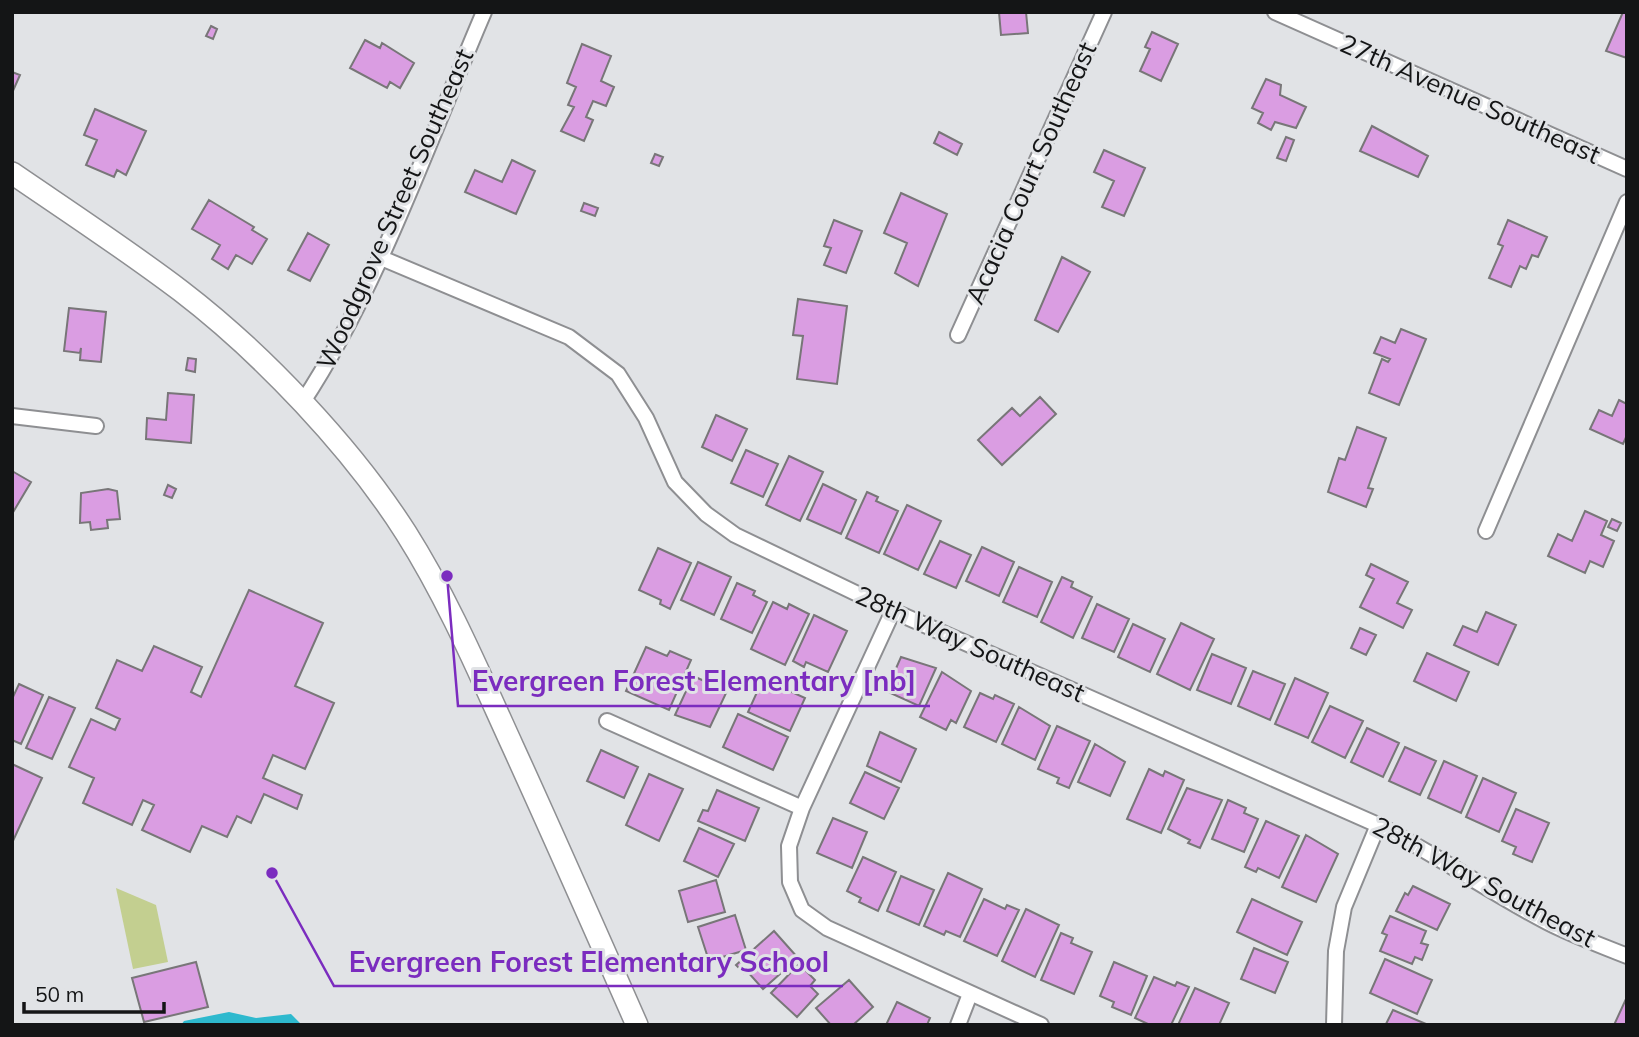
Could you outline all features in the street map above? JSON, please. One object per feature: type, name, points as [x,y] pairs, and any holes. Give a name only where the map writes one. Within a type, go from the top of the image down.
[{"type":"street","name":"Woodgrove Street Southeast","points":[[302,403],[325,369],[379,257],[484,12]]},
{"type":"street","name":"Acacia Court Southeast","points":[[958,335],[1104,12]]},
{"type":"street","name":"27th Avenue Southeast","points":[[1275,12],[1627,169]]},
{"type":"street","points":[[12,173],[181,291],[244,346],[302,403],[355,465],[405,532],[447,606],[637,1025]]},
{"type":"street","points":[[1486,531],[1627,202]]},
{"type":"street","name":"28th Way Southeast","points":[[379,257],[569,337],[618,374],[646,418],[675,482],[706,514],[735,535],[893,611],[1378,825],[1419,845],[1474,881],[1549,923],[1627,956]]},
{"type":"street","points":[[12,416],[96,426]]},
{"type":"street","points":[[893,611],[802,808],[789,846],[790,882],[802,910],[827,928],[1041,1025]]},
{"type":"street","points":[[607,721],[802,808]]},
{"type":"street","points":[[1334,1025],[1336,951],[1344,907],[1378,825]]},
{"type":"street","points":[[958,1025],[970,994]]},
{"type":"green space","points":[[116,888],[156,905],[168,962],[133,969]]},
{"type":"water","points":[[229,1012],[256,1018],[291,1014],[302,1025],[181,1025],[184,1021]]},
{"type":"building","points":[[999,12],[1026,12],[1028,33],[1001,35]]},
{"type":"building","points":[[1623,12],[1627,12],[1627,58],[1606,51]]},
{"type":"building","points":[[211,26],[217,29],[213,39],[206,36]]},
{"type":"building","points":[[1152,32],[1178,44],[1161,81],[1140,71],[1150,49],[1145,47]]},
{"type":"building","points":[[365,40],[380,48],[382,43],[414,63],[400,88],[390,82],[387,88],[350,68]]},
{"type":"building","points":[[582,44],[611,56],[601,81],[614,87],[606,106],[593,101],[586,117],[593,120],[584,141],[561,131],[574,107],[568,105],[576,87],[567,83]]},
{"type":"building","points":[[12,72],[20,75],[12,93]]},
{"type":"building","points":[[1266,79],[1281,85],[1280,95],[1306,107],[1296,128],[1275,122],[1271,130],[1258,123],[1263,113],[1252,108]]},
{"type":"building","points":[[95,109],[146,131],[126,175],[117,170],[114,177],[86,165],[97,140],[84,135]]},
{"type":"building","points":[[1372,126],[1428,156],[1418,177],[1360,151]]},
{"type":"building","points":[[939,132],[962,144],[957,155],[934,143]]},
{"type":"building","points":[[1286,137],[1294,140],[1286,161],[1277,158]]},
{"type":"building","points":[[1104,150],[1145,168],[1124,216],[1102,207],[1114,181],[1094,172]]},
{"type":"building","points":[[655,154],[663,157],[659,166],[651,163]]},
{"type":"building","points":[[512,160],[535,171],[516,214],[465,192],[475,170],[502,182]]},
{"type":"building","points":[[901,193],[947,214],[918,286],[895,273],[907,243],[884,233]]},
{"type":"building","points":[[209,200],[254,227],[252,230],[267,239],[252,264],[236,255],[228,269],[212,259],[220,245],[192,229]]},
{"type":"building","points":[[584,203],[598,208],[595,216],[581,211]]},
{"type":"building","points":[[834,220],[862,231],[846,273],[824,265],[831,248],[824,246]]},
{"type":"building","points":[[1508,220],[1547,237],[1538,257],[1532,255],[1526,269],[1520,266],[1511,287],[1489,278],[1503,246],[1498,244]]},
{"type":"building","points":[[308,233],[329,245],[310,281],[288,270]]},
{"type":"building","points":[[1062,257],[1090,272],[1058,332],[1035,320]]},
{"type":"building","points":[[798,299],[847,306],[837,384],[797,379],[803,336],[793,335]]},
{"type":"building","points":[[69,308],[106,312],[101,362],[80,360],[81,348],[80,353],[64,351]]},
{"type":"building","points":[[1401,329],[1426,339],[1399,405],[1369,393],[1382,359],[1388,362],[1390,359],[1374,353],[1381,337],[1395,343]]},
{"type":"building","points":[[188,358],[196,359],[195,372],[186,370]]},
{"type":"building","points":[[168,393],[194,395],[191,443],[146,439],[147,418],[166,420]]},
{"type":"building","points":[[1040,397],[1056,414],[1002,465],[978,440],[1012,408],[1020,416]]},
{"type":"building","points":[[1619,400],[1627,404],[1627,435],[1623,444],[1590,429],[1599,410],[1612,416]]},
{"type":"building","points":[[716,415],[747,429],[732,461],[702,447]]},
{"type":"building","points":[[1357,427],[1386,438],[1368,488],[1373,489],[1366,507],[1328,492],[1339,458],[1345,460]]},
{"type":"building","points":[[746,450],[778,464],[763,497],[731,483]]},
{"type":"building","points":[[789,456],[823,472],[800,521],[766,505]]},
{"type":"building","points":[[12,471],[31,482],[12,514]]},
{"type":"building","points":[[823,484],[856,500],[841,534],[807,519]]},
{"type":"building","points":[[168,485],[176,489],[172,498],[164,495]]},
{"type":"building","points":[[108,489],[117,491],[120,519],[107,520],[108,528],[91,530],[90,522],[80,523],[81,493]]},
{"type":"building","points":[[867,492],[878,497],[876,501],[898,511],[879,553],[846,538]]},
{"type":"building","points":[[907,505],[941,521],[918,570],[884,554]]},
{"type":"building","points":[[1585,511],[1607,521],[1601,535],[1614,541],[1603,567],[1590,561],[1585,573],[1548,556],[1558,534],[1572,541]]},
{"type":"building","points":[[1612,519],[1621,523],[1617,531],[1608,527]]},
{"type":"building","points":[[940,541],[971,555],[956,588],[924,574]]},
{"type":"building","points":[[982,547],[1014,562],[999,596],[966,581]]},
{"type":"building","points":[[658,548],[691,563],[670,609],[660,604],[661,600],[639,590]]},
{"type":"building","points":[[698,562],[731,577],[714,615],[681,600]]},
{"type":"building","points":[[1371,564],[1408,582],[1397,603],[1412,610],[1403,628],[1360,607],[1374,579],[1366,575]]},
{"type":"building","points":[[1019,567],[1052,582],[1037,617],[1003,602]]},
{"type":"building","points":[[1062,577],[1073,582],[1071,587],[1092,597],[1073,638],[1041,622]]},
{"type":"building","points":[[737,583],[755,591],[753,595],[767,602],[752,633],[721,619]]},
{"type":"building","points":[[249,590],[323,623],[295,686],[334,703],[305,769],[273,755],[263,778],[302,795],[297,809],[264,794],[251,823],[237,816],[227,837],[202,826],[190,852],[142,830],[154,805],[143,800],[132,825],[83,803],[94,778],[69,767],[91,719],[115,730],[120,719],[96,708],[117,660],[142,671],[154,646],[202,667],[191,692],[201,697]]},
{"type":"building","points":[[773,602],[787,609],[789,604],[809,614],[785,665],[751,649]]},
{"type":"building","points":[[1097,604],[1129,619],[1114,652],[1082,638]]},
{"type":"building","points":[[1486,612],[1516,625],[1498,665],[1454,645],[1463,626],[1477,632]]},
{"type":"building","points":[[814,615],[847,631],[828,672],[806,662],[804,667],[793,661]]},
{"type":"building","points":[[1181,623],[1214,639],[1190,690],[1157,674]]},
{"type":"building","points":[[1133,624],[1165,639],[1150,672],[1118,657]]},
{"type":"building","points":[[1360,628],[1376,635],[1366,655],[1351,648]]},
{"type":"building","points":[[646,647],[667,656],[670,651],[691,660],[669,710],[626,691]]},
{"type":"building","points":[[1427,653],[1469,672],[1456,701],[1414,681]]},
{"type":"building","points":[[1212,654],[1246,668],[1231,704],[1197,690]]},
{"type":"building","points":[[901,657],[936,668],[919,706],[886,691]]},
{"type":"building","points":[[1253,671],[1285,684],[1270,720],[1238,706]]},
{"type":"building","points":[[942,672],[971,691],[956,723],[951,720],[946,730],[920,717]]},
{"type":"building","points":[[693,676],[727,691],[710,727],[675,715]]},
{"type":"building","points":[[759,677],[805,698],[790,731],[748,712],[758,690],[753,688]]},
{"type":"building","points":[[1295,678],[1328,693],[1308,738],[1275,724]]},
{"type":"building","points":[[19,684],[43,695],[21,744],[12,740],[12,699]]},
{"type":"building","points":[[980,693],[993,699],[995,695],[1014,704],[996,742],[964,727]]},
{"type":"building","points":[[49,697],[75,708],[52,759],[26,748]]},
{"type":"building","points":[[1330,706],[1363,721],[1345,758],[1312,742]]},
{"type":"building","points":[[1019,707],[1050,726],[1035,760],[1002,744]]},
{"type":"building","points":[[738,714],[788,737],[773,770],[723,747]]},
{"type":"building","points":[[1057,726],[1090,741],[1069,788],[1057,783],[1059,778],[1038,769]]},
{"type":"building","points":[[1367,728],[1399,743],[1383,777],[1351,762]]},
{"type":"building","points":[[880,732],[916,749],[901,782],[867,766]]},
{"type":"building","points":[[1095,744],[1125,762],[1110,796],[1078,782]]},
{"type":"building","points":[[1405,747],[1436,761],[1420,795],[1389,781]]},
{"type":"building","points":[[601,750],[638,767],[624,798],[587,781]]},
{"type":"building","points":[[1444,761],[1477,776],[1461,813],[1428,798]]},
{"type":"building","points":[[12,764],[42,778],[12,843]]},
{"type":"building","points":[[1149,769],[1163,776],[1165,771],[1184,780],[1161,833],[1127,819]]},
{"type":"building","points":[[865,772],[899,788],[884,819],[850,803]]},
{"type":"building","points":[[649,774],[683,789],[659,841],[626,825]]},
{"type":"building","points":[[1483,778],[1516,793],[1499,832],[1466,817]]},
{"type":"building","points":[[1187,788],[1222,800],[1200,848],[1168,829]]},
{"type":"building","points":[[717,790],[759,808],[745,841],[698,821],[703,810],[708,811]]},
{"type":"building","points":[[1228,800],[1246,808],[1244,813],[1258,819],[1244,852],[1212,839]]},
{"type":"building","points":[[1516,809],[1549,823],[1532,862],[1513,854],[1516,847],[1502,841]]},
{"type":"building","points":[[833,818],[867,832],[852,868],[817,853]]},
{"type":"building","points":[[1266,821],[1299,836],[1279,878],[1258,868],[1256,872],[1245,867]]},
{"type":"building","points":[[699,828],[734,844],[718,877],[684,861]]},
{"type":"building","points":[[1306,835],[1338,854],[1316,902],[1282,887]]},
{"type":"building","points":[[863,857],[896,872],[878,911],[859,902],[861,898],[847,891]]},
{"type":"building","points":[[948,873],[982,889],[960,937],[946,931],[944,935],[924,926]]},
{"type":"building","points":[[901,876],[934,890],[919,925],[887,911]]},
{"type":"building","points":[[716,880],[725,912],[688,922],[679,891]]},
{"type":"building","points":[[1413,886],[1450,904],[1437,930],[1396,911],[1405,893],[1408,895]]},
{"type":"building","points":[[984,899],[1005,909],[1007,905],[1019,910],[997,956],[964,941]]},
{"type":"building","points":[[1252,899],[1302,922],[1287,955],[1237,932]]},
{"type":"building","points":[[1026,909],[1059,925],[1035,977],[1002,961]]},
{"type":"building","points":[[735,915],[746,950],[709,961],[698,927]]},
{"type":"building","points":[[1390,916],[1426,931],[1421,943],[1428,945],[1422,960],[1415,957],[1412,964],[1380,951],[1387,935],[1382,933]]},
{"type":"building","points":[[774,931],[798,958],[763,989],[747,971],[744,973],[736,965]]},
{"type":"building","points":[[1061,933],[1073,938],[1071,943],[1092,952],[1074,994],[1041,980]]},
{"type":"building","points":[[1254,948],[1288,962],[1275,993],[1241,979]]},
{"type":"building","points":[[1385,959],[1432,980],[1417,1014],[1370,993]]},
{"type":"building","points":[[196,962],[208,1007],[144,1022],[132,978]]},
{"type":"building","points":[[1114,962],[1147,976],[1131,1015],[1112,1007],[1114,1002],[1100,996]]},
{"type":"building","points":[[799,964],[815,980],[810,986],[818,994],[797,1017],[771,993]]},
{"type":"building","points":[[1154,977],[1175,986],[1177,982],[1189,987],[1171,1025],[1150,1025],[1135,1018]]},
{"type":"building","points":[[849,980],[873,1007],[853,1025],[831,1025],[816,1008]]},
{"type":"building","points":[[1195,988],[1229,1003],[1219,1025],[1178,1025]]},
{"type":"building","points":[[1626,999],[1627,1025],[1614,1025]]},
{"type":"building","points":[[897,1002],[930,1018],[927,1025],[886,1025]]},
{"type":"building","points":[[1393,1010],[1426,1025],[1381,1025],[1386,1024]]},
{"type":"place","name":"Evergreen Forest Elementary [nb]","points":[[447,576]]},
{"type":"place","name":"Evergreen Forest Elementary School","points":[[272,873]]}]
